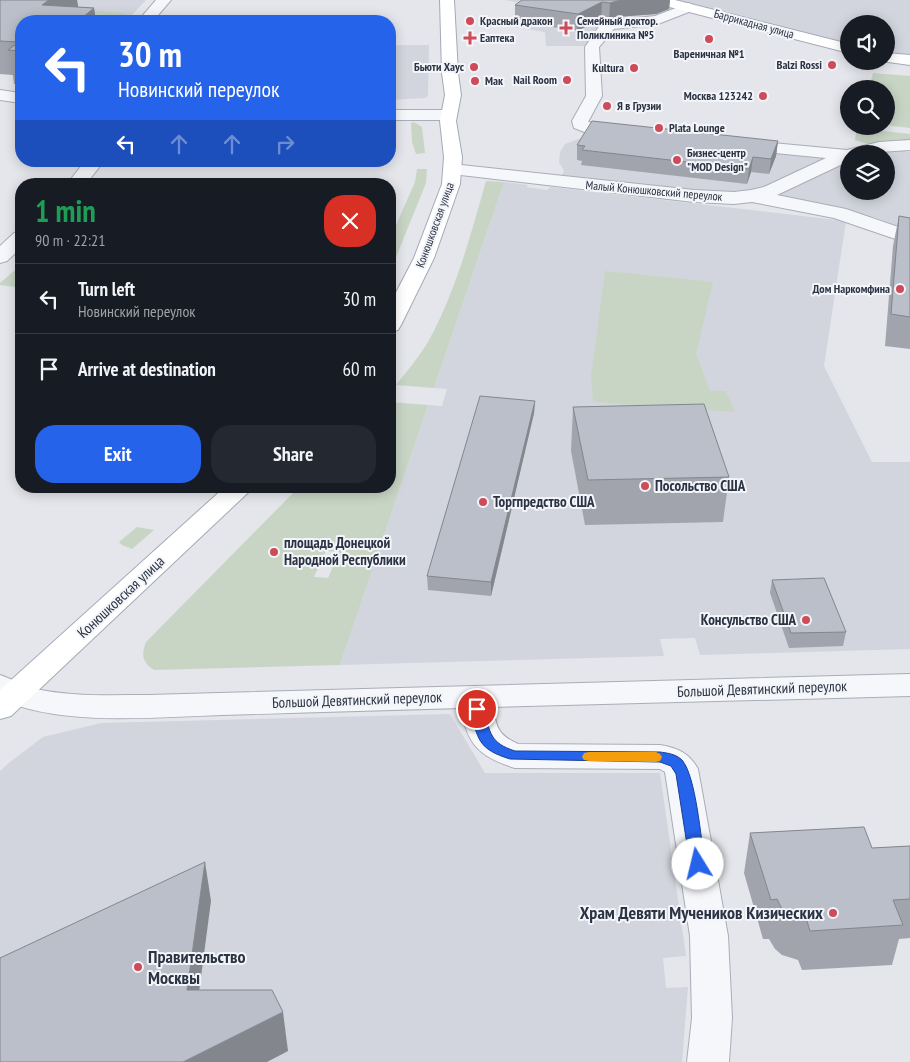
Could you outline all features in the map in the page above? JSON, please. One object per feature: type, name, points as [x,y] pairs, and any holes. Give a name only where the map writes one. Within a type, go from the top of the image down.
[{"type":"main road","name":"Баррикадная улица","points":[[659,0],[840,47]]},
{"type":"main road","name":"Конюшковская улица","points":[[396,313],[424,258],[450,191],[452,169],[448,115],[453,95],[446,1]]},
{"type":"main road","points":[[895,59],[910,60]]},
{"type":"main road","name":"Конюшковская улица","points":[[5,696],[234,493]]},
{"type":"street","points":[[150,15],[164,0]]},
{"type":"street","points":[[641,134],[593,129],[580,124],[580,120],[594,96],[593,44],[608,26],[658,20],[689,7]]},
{"type":"street","points":[[0,95],[15,97]]},
{"type":"street","points":[[396,115],[448,115]]},
{"type":"street","points":[[728,143],[840,153]]},
{"type":"street","points":[[895,147],[910,146]]},
{"type":"street","points":[[752,196],[771,191],[840,158]]},
{"type":"street","points":[[81,178],[90,167]]},
{"type":"street","name":"Малый Конюшковский переулок","points":[[452,169],[687,196],[717,198],[752,196],[839,213],[910,238]]},
{"type":"street","points":[[0,257],[15,243]]},
{"type":"street","name":"Большой Девятинский переулок","points":[[5,696],[47,701],[148,706],[910,685]]},
{"type":"street","points":[[475,697],[484,738],[496,750],[515,756],[660,757],[668,758],[682,769],[709,936],[712,1018],[708,1062]]},
{"type":"shaded area","points":[[0,0],[146,0],[132,15],[15,15]]},
{"type":"shaded area","points":[[505,0],[642,0],[675,9],[657,18],[601,27],[585,46],[546,46],[545,32],[508,26],[537,6]]},
{"type":"shaded area","points":[[675,0],[910,0],[910,56],[895,54],[895,15],[840,15],[840,43]]},
{"type":"shaded area","points":[[429,45],[428,96],[425,98],[396,100],[396,46]]},
{"type":"shaded area","points":[[588,132],[823,159],[760,189],[729,195],[560,178],[564,171],[559,162],[560,152],[565,144],[581,138]]},
{"type":"shaded area","points":[[895,150],[910,152],[910,231],[877,218],[780,196],[779,194],[840,164],[840,200],[895,200]]},
{"type":"shaded area","points":[[504,182],[547,190],[550,187],[846,221],[824,366],[872,462],[910,462],[910,649],[700,655],[695,638],[660,639],[664,656],[340,665],[428,405],[442,406],[447,389],[434,388]]},
{"type":"shaded area","points":[[450,714],[485,773],[660,773],[686,956],[663,958],[666,988],[688,987],[682,1062],[0,1062],[0,771],[10,762],[43,737],[101,723]]},
{"type":"green space","points":[[87,10],[124,13],[127,15],[87,15]]},
{"type":"green space","points":[[873,73],[910,76],[910,128],[895,126],[895,80],[871,80]]},
{"type":"green space","points":[[414,122],[422,127],[425,153],[416,154],[412,142],[411,123]]},
{"type":"green space","points":[[895,132],[910,134],[910,141],[868,144],[855,140],[856,135],[895,135]]},
{"type":"green space","points":[[417,169],[427,169],[426,183],[396,257],[396,225],[415,182]]},
{"type":"green space","points":[[486,181],[504,182],[434,388],[396,385],[417,359],[438,323],[462,263]]},
{"type":"green space","points":[[15,270],[15,287],[0,285]]},
{"type":"green space","points":[[605,271],[713,282],[696,354],[710,391],[726,391],[735,412],[593,402],[591,376]]},
{"type":"green space","points":[[396,402],[428,405],[340,665],[154,670],[147,664],[144,658],[143,651],[146,642],[293,493],[396,493]],"holes":[[[326,551],[339,552],[328,578],[314,577]]]},
{"type":"green space","points":[[137,527],[154,530],[132,549],[119,542]]},
{"type":"building","points":[[0,0],[49,0],[42,5],[94,8],[85,15],[15,15],[15,42],[0,41]]},
{"type":"building","points":[[522,0],[626,0],[610,3],[602,2],[578,14],[515,5]]},
{"type":"building","points":[[15,45],[15,51],[8,50]]},
{"type":"building","points":[[592,121],[778,141],[771,159],[753,157],[749,169],[582,150],[585,146],[577,145]]},
{"type":"building","points":[[899,216],[910,218],[910,317],[891,314]]},
{"type":"building","name":"Торгпредство США","points":[[480,396],[535,401],[491,582],[427,576]]},
{"type":"building","points":[[704,404],[729,477],[588,480],[573,407]]},
{"type":"building","name":"Консульство США","points":[[824,578],[846,632],[791,633],[772,580]]},
{"type":"building","points":[[864,827],[872,848],[910,846],[910,899],[893,900],[903,925],[810,931],[807,921],[790,916],[782,909],[777,899],[771,900],[750,833]]},
{"type":"building","name":"Правительство Москвы","points":[[205,862],[187,990],[272,990],[283,1012],[183,1062],[0,1062],[0,958]]},
{"type":"slow traffic","points":[[589,757],[656,757]]},
{"type":"place","name":"Красный дракон","points":[[470,21]]},
{"type":"place","name":"Семейный доктор. Поликлиника №5","points":[[566,28]]},
{"type":"place","name":"Еаптека","points":[[470,38]]},
{"type":"place","name":"Вареничная №1","points":[[709,39]]},
{"type":"place","name":"Balzi Rossi","points":[[832,65]]},
{"type":"place","name":"Бьюти Хаус","points":[[474,67]]},
{"type":"place","name":"Kultura","points":[[634,68]]},
{"type":"place","name":"Nail Room","points":[[567,80]]},
{"type":"place","name":"Мак","points":[[475,81]]},
{"type":"place","name":"Москва 123242","points":[[763,96]]},
{"type":"place","name":"Я в Грузии","points":[[607,106]]},
{"type":"place","name":"Plata Lounge","points":[[659,128]]},
{"type":"place","name":"Бизнес-центр \"MOD Design\"","points":[[677,160]]},
{"type":"place","name":"Дом Наркомфина","points":[[900,289]]},
{"type":"place","name":"Посольство США","points":[[645,486]]},
{"type":"place","name":"Торгпредство США","points":[[483,502]]},
{"type":"place","name":"площадь Донецкой Народной Республики","points":[[274,552]]},
{"type":"place","name":"Консульство США","points":[[806,620]]},
{"type":"place","name":"Храм Девяти Мучеников Кизических","points":[[833,913]]},
{"type":"place","name":"Правительство Москвы","points":[[138,967]]},
{"type":"route","points":[[477,709],[484,738],[496,750],[515,756],[660,757],[668,758],[676,763],[682,769],[698,864]]}]
